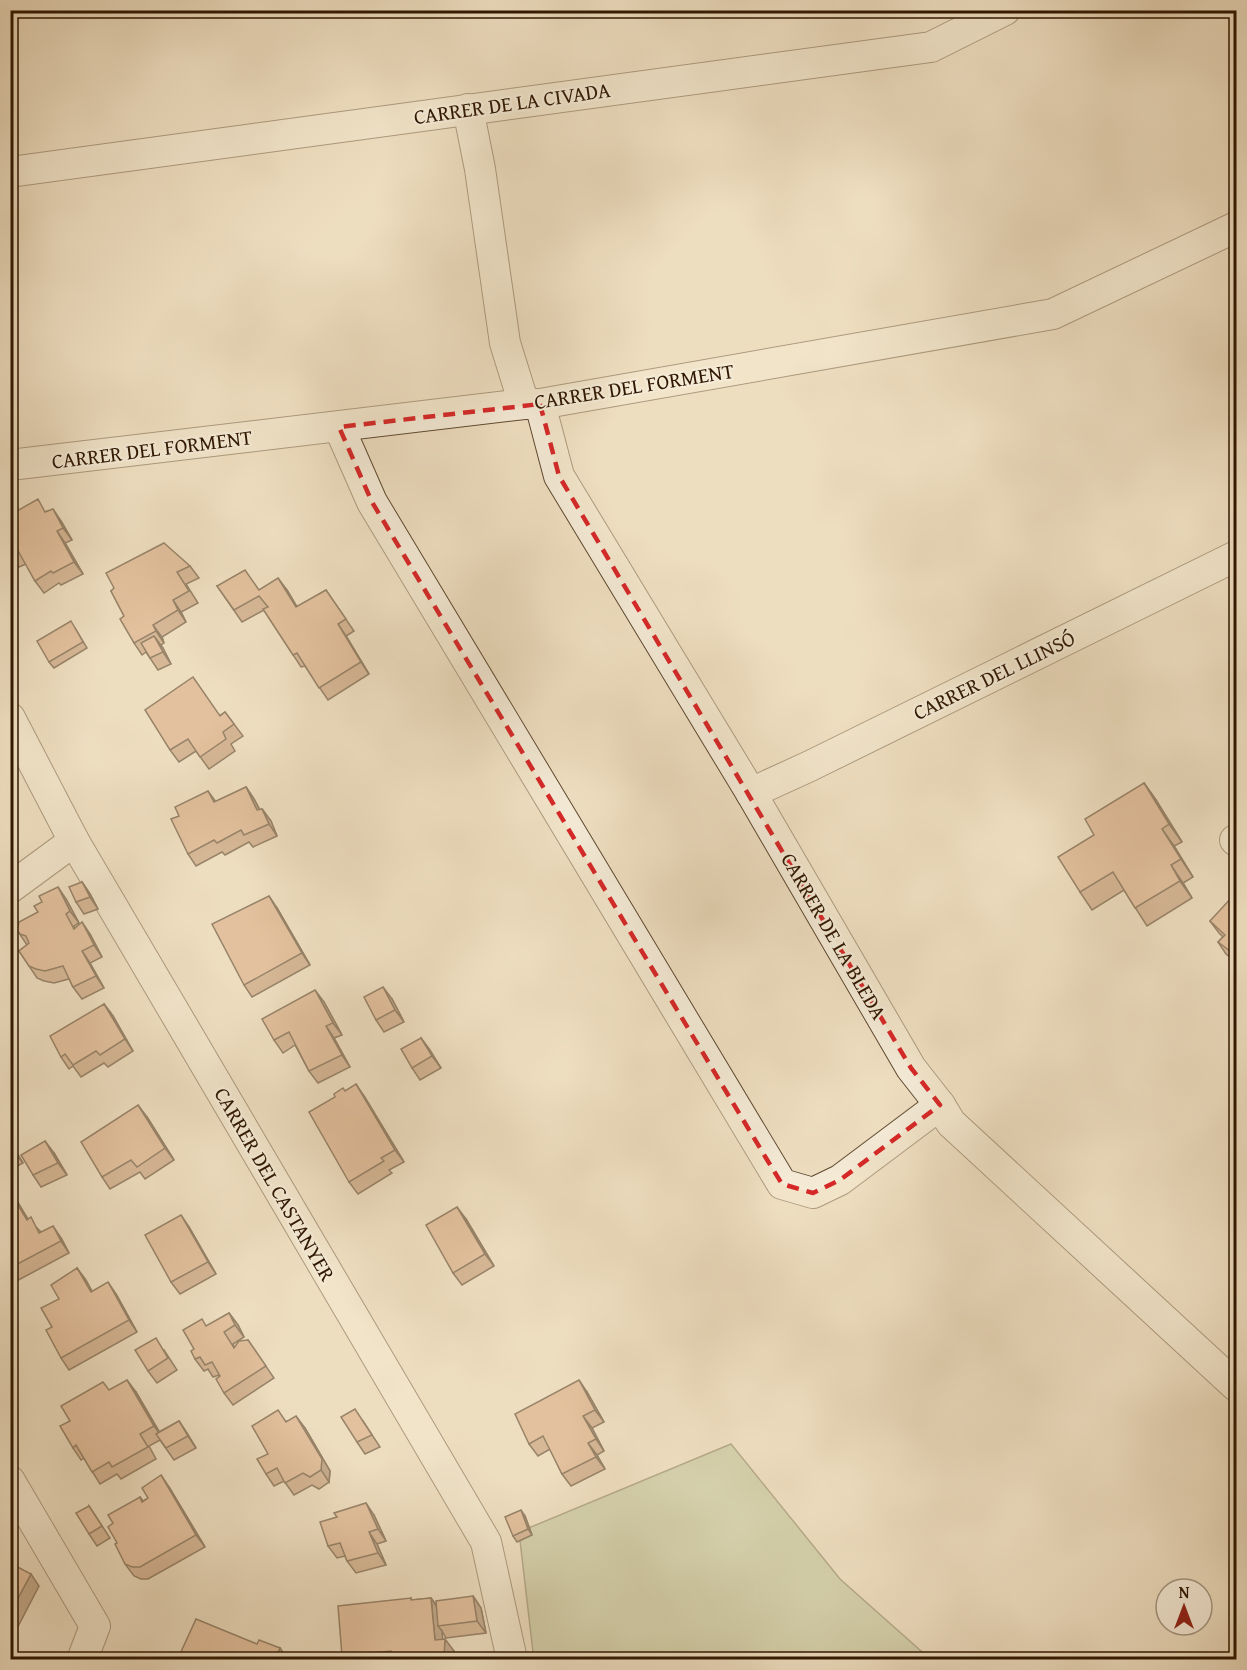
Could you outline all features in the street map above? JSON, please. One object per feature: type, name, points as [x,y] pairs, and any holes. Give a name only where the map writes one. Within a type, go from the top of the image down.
[{"type":"street","name":"CARRER DE LA CIVADA","points":[[10,172],[931,47],[1005,10]]},
{"type":"street","name":"CARRER DE LA BLEDA","points":[[468,110],[480,169],[505,343],[532,404],[559,477],[752,793],[911,1068],[951,1123],[1236,1386]]},
{"type":"street","name":"CARRER DEL FORMENT","points":[[10,465],[532,404],[1053,314],[1236,227]]},
{"type":"street","points":[[339,427],[372,502],[782,1184],[813,1193],[840,1180],[940,1105]]},
{"type":"street","name":"CARRER DEL LLINSÓ","points":[[752,793],[1236,556]]},
{"type":"street","name":"CARRER DEL CASTANYER","points":[[10,718],[74,841],[486,1542],[511,1655],[509,1659]]},
{"type":"street","points":[[10,888],[74,841]]},
{"type":"street","points":[[10,1481],[95,1626],[82,1659]]},
{"type":"highlighted area","points":[[540,404],[559,476],[911,1068],[940,1105],[840,1180],[813,1193],[782,1184],[372,502],[339,427]]},
{"type":"green space","points":[[731,1444],[840,1579],[930,1659],[530,1659],[533,1652],[519,1532]]},
{"type":"building","points":[[38,499],[45,512],[53,509],[63,528],[57,531],[74,562],[53,573],[51,571],[35,581],[18,551],[10,555],[10,515]]},
{"type":"building","points":[[164,543],[190,566],[177,572],[189,591],[173,600],[178,610],[153,625],[156,631],[134,643],[120,619],[124,616],[111,591],[114,588],[106,573]]},
{"type":"building","points":[[245,570],[259,590],[278,578],[296,607],[326,590],[346,619],[338,624],[361,662],[319,688],[297,653],[293,655],[263,609],[268,607],[259,596],[234,610],[217,586]]},
{"type":"building","points":[[71,621],[83,642],[49,662],[37,641]]},
{"type":"building","points":[[154,636],[163,652],[150,658],[141,643]]},
{"type":"building","points":[[193,677],[220,716],[225,712],[234,724],[223,732],[226,739],[200,757],[188,739],[170,750],[145,710]]},
{"type":"building","points":[[1144,783],[1169,824],[1162,829],[1181,859],[1171,865],[1180,881],[1135,908],[1113,872],[1080,892],[1058,857],[1094,835],[1085,819]]},
{"type":"building","points":[[246,787],[257,810],[262,809],[269,824],[244,835],[241,830],[217,843],[214,840],[188,854],[171,819],[179,816],[175,807],[208,791],[214,802]]},
{"type":"building","points":[[82,882],[90,897],[76,902],[69,887]]},
{"type":"building","points":[[58,887],[70,911],[66,914],[74,929],[82,922],[94,945],[82,951],[96,976],[73,987],[63,966],[45,971],[36,969],[29,966],[19,951],[29,943],[26,936],[17,930],[19,922],[38,912],[34,906],[42,902],[39,896]]},
{"type":"building","points":[[269,896],[302,953],[244,985],[212,924]]},
{"type":"building","points":[[1233,896],[1236,899],[1236,952],[1234,954],[1218,942],[1225,935],[1210,921]]},
{"type":"building","points":[[383,987],[395,1010],[376,1020],[364,997]]},
{"type":"building","points":[[315,990],[333,1023],[326,1026],[342,1055],[309,1071],[289,1032],[274,1040],[262,1019]]},
{"type":"building","points":[[104,1004],[125,1039],[100,1055],[96,1051],[73,1065],[65,1054],[61,1057],[50,1036]]},
{"type":"building","points":[[421,1038],[432,1056],[412,1068],[401,1049]]},
{"type":"building","points":[[356,1084],[395,1150],[381,1158],[384,1161],[349,1182],[309,1112],[335,1097],[334,1094],[343,1088],[345,1091]]},
{"type":"building","points":[[138,1105],[165,1148],[137,1167],[131,1160],[102,1177],[81,1142]]},
{"type":"building","points":[[45,1141],[58,1163],[33,1175],[21,1155]]},
{"type":"building","points":[[10,1192],[27,1220],[31,1217],[39,1233],[53,1226],[61,1241],[10,1268]]},
{"type":"building","points":[[457,1207],[485,1254],[453,1273],[426,1225]]},
{"type":"building","points":[[181,1215],[208,1262],[171,1282],[145,1235]]},
{"type":"building","points":[[77,1268],[91,1292],[108,1282],[129,1320],[61,1358],[46,1330],[52,1327],[41,1308],[59,1299],[51,1285]]},
{"type":"building","points":[[229,1313],[235,1325],[224,1332],[234,1348],[239,1341],[248,1340],[266,1366],[224,1393],[216,1379],[220,1376],[212,1362],[205,1365],[200,1357],[195,1359],[191,1351],[194,1349],[183,1330],[202,1319],[206,1326]]},
{"type":"building","points":[[156,1338],[168,1358],[148,1371],[135,1350]]},
{"type":"building","points":[[127,1380],[154,1426],[140,1434],[148,1447],[112,1467],[109,1462],[92,1472],[76,1445],[73,1448],[60,1426],[70,1421],[61,1406],[103,1382],[109,1390]]},
{"type":"building","points":[[579,1380],[595,1410],[583,1416],[596,1439],[588,1443],[596,1457],[562,1474],[543,1436],[529,1444],[515,1414]]},
{"type":"building","points":[[355,1409],[372,1435],[357,1442],[341,1417]]},
{"type":"building","points":[[278,1410],[286,1422],[296,1416],[322,1459],[321,1470],[310,1477],[303,1473],[285,1483],[277,1468],[266,1474],[257,1459],[268,1454],[252,1426]]},
{"type":"building","points":[[179,1421],[188,1436],[166,1448],[156,1434]]},
{"type":"building","points":[[161,1475],[196,1535],[140,1567],[132,1567],[125,1564],[115,1544],[117,1543],[108,1527],[113,1523],[108,1515],[140,1497],[142,1502],[148,1498],[142,1488]]},
{"type":"building","points":[[366,1503],[378,1529],[369,1532],[378,1553],[347,1561],[340,1543],[328,1546],[320,1522],[337,1517],[334,1513]]},
{"type":"building","points":[[89,1506],[102,1526],[89,1534],[76,1513]]},
{"type":"building","points":[[521,1510],[528,1529],[513,1536],[505,1517]]},
{"type":"building","points":[[10,1563],[31,1574],[10,1613]]},
{"type":"building","points":[[473,1596],[477,1621],[438,1626],[436,1601]]},
{"type":"building","points":[[411,1598],[411,1600],[431,1598],[435,1640],[445,1639],[443,1659],[392,1659],[391,1651],[342,1656],[338,1606]]},
{"type":"building","points":[[196,1619],[257,1644],[259,1640],[280,1648],[275,1659],[193,1659],[180,1654]]}]
